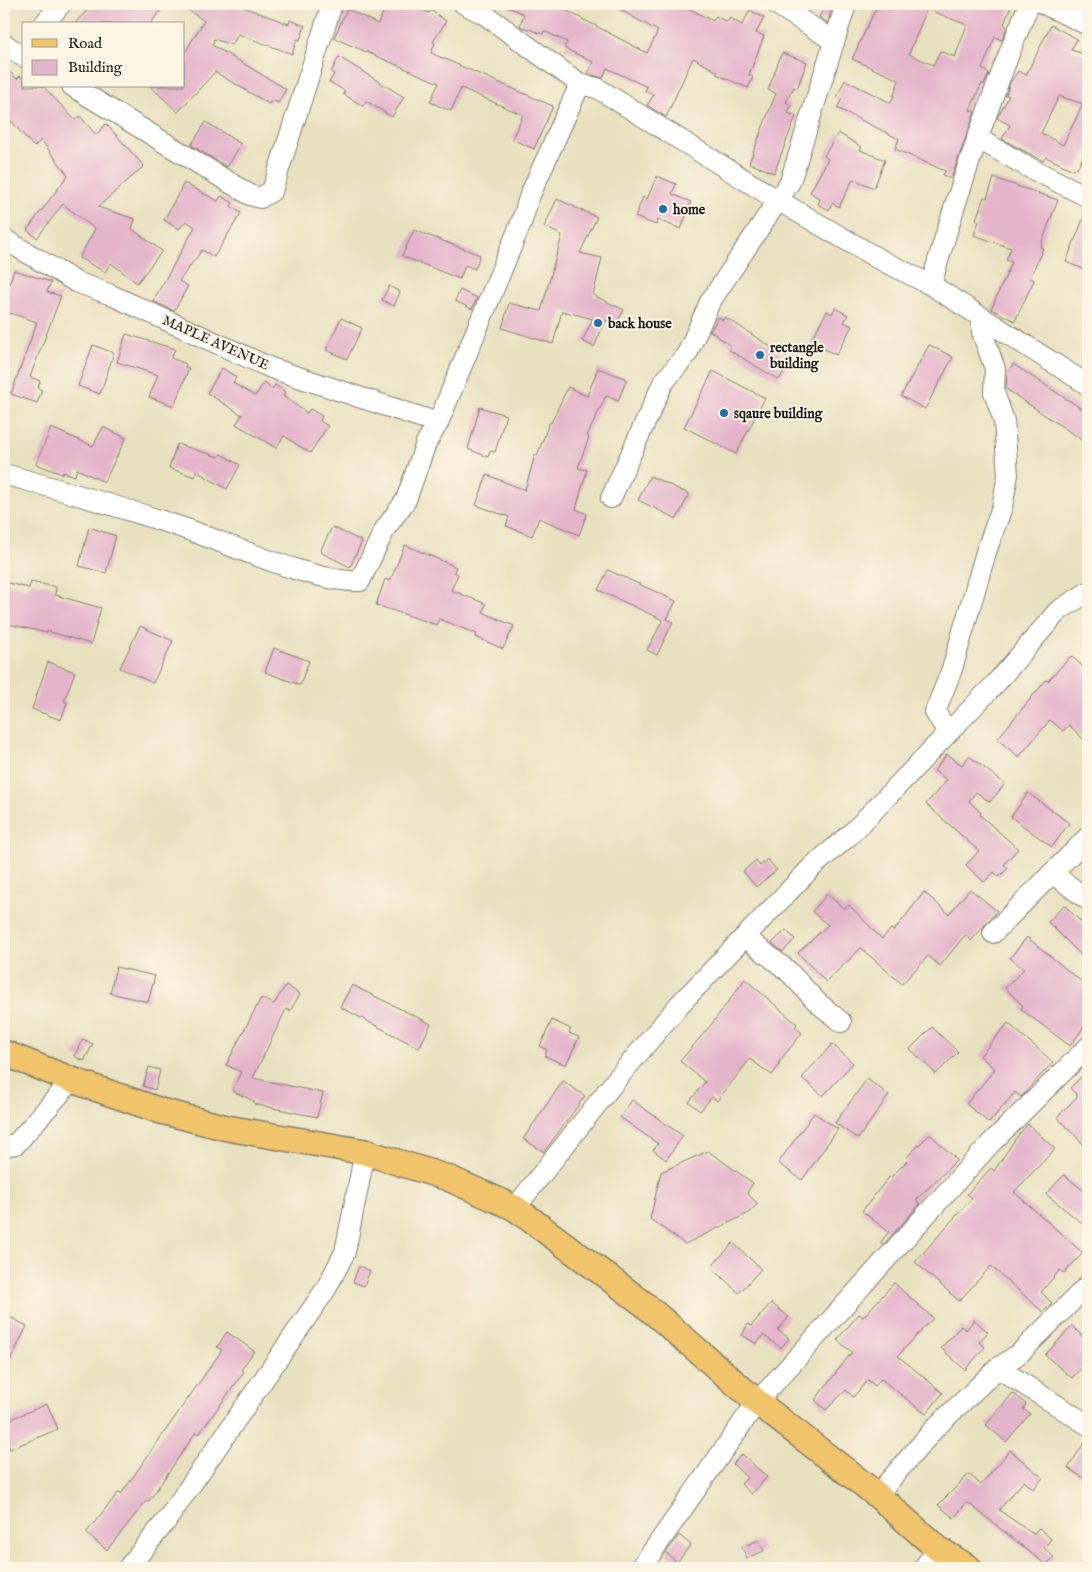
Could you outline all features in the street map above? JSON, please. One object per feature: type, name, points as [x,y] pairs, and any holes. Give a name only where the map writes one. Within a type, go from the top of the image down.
[{"type":"main road","points":[[4,1052],[72,1080],[161,1111],[228,1128],[365,1152],[448,1178],[515,1208],[644,1304],[757,1402],[877,1496],[931,1558],[970,1568]]},
{"type":"street","points":[[46,22],[61,4]]},
{"type":"street","points":[[75,88],[250,196],[260,198],[272,191],[332,4]]},
{"type":"street","points":[[464,4],[484,14],[580,84],[597,88],[779,201],[877,258],[931,285],[1088,385]]},
{"type":"street","points":[[776,4],[834,41]]},
{"type":"street","points":[[611,498],[663,382],[687,354],[710,302],[790,182],[846,4]]},
{"type":"street","points":[[931,285],[995,85],[1029,4]]},
{"type":"street","points":[[1044,4],[1088,24]]},
{"type":"street","points":[[4,474],[158,520],[312,573],[341,580],[360,581],[385,529],[406,500],[426,443],[438,423],[521,223],[530,195],[580,84]]},
{"type":"street","points":[[977,138],[1028,167],[1088,197]]},
{"type":"street","name":"MAPLE AVENUE","points":[[4,240],[76,282],[109,294],[271,368],[438,423]]},
{"type":"street","points":[[948,732],[936,712],[952,669],[986,552],[1002,507],[1008,474],[1004,421],[994,392],[995,369],[982,332],[982,317]]},
{"type":"street","points":[[515,1208],[666,1020],[813,866],[851,834],[996,683],[1058,611],[1088,592]]},
{"type":"street","points":[[993,933],[1088,837]]},
{"type":"street","points":[[1052,873],[1088,900]]},
{"type":"street","points":[[745,937],[788,971],[817,1002],[841,1022]]},
{"type":"street","points":[[641,1568],[757,1402],[990,1143],[1088,1047]]},
{"type":"street","points":[[16,1148],[72,1080]]},
{"type":"street","points":[[128,1568],[166,1521],[326,1289],[345,1252],[365,1152]]},
{"type":"street","points":[[877,1496],[936,1427],[998,1368],[1020,1353],[1088,1285]]},
{"type":"street","points":[[998,1368],[1088,1424]]},
{"type":"building","points":[[93,4],[166,4],[152,22],[76,22]]},
{"type":"building","points":[[180,4],[235,4],[289,24],[290,20],[305,26],[300,40],[297,39],[292,54],[238,34],[232,45],[214,39],[212,45],[286,89],[278,103],[272,100],[269,104],[215,72],[178,112],[152,88],[185,88],[185,52],[204,21]]},
{"type":"building","points":[[387,4],[409,4],[429,13],[430,10],[446,21],[433,42],[435,43],[431,53],[553,106],[534,149],[512,139],[523,115],[461,88],[451,111],[430,102],[439,83],[334,38],[347,9],[378,24]]},
{"type":"building","points":[[501,4],[554,4],[647,53],[658,31],[610,4],[680,4],[713,21],[716,16],[727,22],[730,18],[742,25],[750,10],[764,18],[756,33],[764,36],[749,75],[753,77],[748,88],[716,74],[718,72],[693,58],[666,117],[647,105],[654,95],[645,91],[647,87],[607,68],[603,78],[588,74],[593,62],[564,48],[567,42],[544,31],[543,34],[520,26],[524,14]]},
{"type":"building","points":[[878,4],[1012,4],[1004,24],[1007,27],[1002,40],[995,37],[982,69],[989,73],[984,85],[982,83],[970,110],[975,112],[951,179],[943,175],[945,171],[895,149],[899,139],[837,108],[842,99],[837,97],[845,80],[891,103],[899,80],[852,59]],"holes":[[[927,9],[967,25],[955,57],[940,51],[933,65],[909,54]]]},
{"type":"building","points":[[825,7],[831,11],[828,23],[819,17]]},
{"type":"building","points":[[1051,25],[1077,39],[1071,50],[1088,55],[1088,147],[1077,169],[1074,168],[1073,170],[1046,157],[1043,161],[1002,139],[1010,125],[997,118],[1009,96],[1006,95],[1010,83],[1018,71],[1026,75]],"holes":[[[1059,96],[1083,104],[1063,145],[1041,133]]]},
{"type":"building","points":[[782,53],[807,62],[797,89],[794,87],[786,102],[791,105],[788,113],[796,116],[774,173],[749,163],[776,93],[768,90]]},
{"type":"building","points":[[339,57],[404,97],[392,117],[366,101],[363,106],[343,94],[345,91],[329,82],[334,74],[331,72]]},
{"type":"building","points":[[4,67],[17,79],[20,76],[22,78],[22,88],[45,88],[75,120],[80,116],[96,135],[106,124],[144,166],[98,207],[135,219],[132,229],[162,251],[137,283],[111,263],[105,272],[79,258],[95,229],[63,204],[37,238],[27,230],[68,175],[41,140],[34,147],[11,121],[4,128]]},
{"type":"building","points":[[206,122],[241,144],[227,167],[191,145]]},
{"type":"building","points":[[838,133],[862,147],[860,150],[885,160],[874,188],[853,179],[839,207],[832,203],[829,210],[818,204],[820,199],[810,192],[828,159],[824,156]]},
{"type":"building","name":"home","points":[[657,176],[676,184],[672,194],[691,202],[681,229],[658,220],[656,225],[635,217],[643,197],[647,199]]},
{"type":"building","points":[[994,178],[1058,200],[1040,247],[1043,248],[1030,278],[1034,280],[1015,321],[991,309],[1012,262],[1006,260],[1011,248],[974,235],[979,221],[976,219],[984,197],[987,198]]},
{"type":"building","points":[[184,183],[218,201],[221,196],[233,203],[231,206],[241,213],[214,257],[202,250],[179,281],[188,286],[174,311],[153,301],[195,227],[186,221],[179,229],[164,220]]},
{"type":"building","points":[[557,199],[597,217],[580,253],[602,258],[593,295],[624,310],[616,325],[606,320],[594,347],[582,341],[593,319],[562,311],[553,344],[502,328],[509,303],[541,311],[562,235],[544,227]]},
{"type":"building","points":[[1088,209],[1088,271],[1066,262]]},
{"type":"building","points":[[414,230],[480,255],[475,269],[465,265],[460,279],[402,256]]},
{"type":"building","points":[[14,270],[51,282],[47,292],[61,296],[30,377],[40,381],[38,388],[42,390],[37,403],[11,394],[37,322],[4,311],[4,299]]},
{"type":"building","points":[[389,286],[400,292],[394,306],[382,300]]},
{"type":"building","points":[[460,290],[477,298],[472,309],[455,301]]},
{"type":"building","points":[[835,308],[848,315],[844,322],[852,326],[836,355],[810,342],[827,311],[832,314]]},
{"type":"building","name":"rectangle building","points":[[719,317],[723,320],[725,317],[791,360],[779,380],[729,350],[731,346],[710,331]]},
{"type":"building","points":[[341,318],[362,328],[347,359],[326,350]]},
{"type":"building","points":[[126,334],[175,349],[171,358],[186,364],[185,367],[189,368],[174,406],[149,397],[158,375],[117,362]]},
{"type":"building","points":[[93,345],[114,353],[100,394],[78,386]]},
{"type":"building","points":[[929,345],[953,357],[925,409],[901,396]]},
{"type":"building","points":[[1013,364],[1088,413],[1088,444],[1006,389],[1007,374]]},
{"type":"building","points":[[222,368],[236,377],[233,383],[255,396],[264,383],[272,389],[275,385],[285,392],[283,396],[307,413],[310,409],[322,416],[320,421],[328,426],[310,453],[284,436],[276,448],[236,424],[242,415],[207,393]]},
{"type":"building","points":[[598,368],[627,379],[618,401],[606,396],[587,436],[589,437],[578,468],[587,470],[576,509],[587,514],[579,535],[539,518],[532,536],[506,526],[509,517],[476,505],[487,475],[525,490],[535,455],[537,456],[549,423],[551,423],[568,387],[587,396]]},
{"type":"building","name":"sqaure building","points":[[713,371],[765,398],[736,454],[684,427]]},
{"type":"building","points":[[480,407],[506,415],[495,452],[490,451],[488,457],[468,449]]},
{"type":"building","points":[[103,427],[126,438],[104,482],[77,469],[75,476],[63,472],[62,474],[36,464],[51,428],[93,446]]},
{"type":"building","points":[[177,444],[219,457],[221,454],[240,465],[227,489],[196,471],[195,477],[169,468]]},
{"type":"building","points":[[650,476],[689,494],[677,519],[638,500]]},
{"type":"building","points":[[89,527],[116,536],[106,573],[79,566]]},
{"type":"building","points":[[332,527],[362,541],[350,567],[320,552]]},
{"type":"building","points":[[405,545],[456,567],[454,572],[458,574],[451,590],[486,604],[483,612],[514,626],[503,649],[476,637],[477,634],[439,619],[437,625],[376,605],[385,579],[390,581]]},
{"type":"building","points":[[608,570],[676,601],[667,619],[673,622],[657,655],[647,650],[663,620],[598,590]]},
{"type":"building","points":[[4,582],[29,588],[31,582],[56,587],[55,595],[101,608],[91,644],[47,631],[47,633],[4,623]]},
{"type":"building","points":[[140,626],[173,641],[153,683],[120,668]]},
{"type":"building","points":[[274,648],[309,661],[300,685],[265,672]]},
{"type":"building","points":[[1071,656],[1088,671],[1088,744],[1069,725],[1063,731],[1050,720],[1019,757],[997,739],[1046,680],[1048,681]]},
{"type":"building","points":[[48,662],[75,672],[64,701],[67,702],[61,720],[32,709]]},
{"type":"building","points":[[947,754],[962,765],[969,756],[1005,784],[990,802],[976,792],[969,801],[981,813],[980,815],[1018,849],[1004,864],[1008,868],[999,877],[994,872],[984,882],[966,865],[979,851],[926,804],[947,780],[934,771]]},
{"type":"building","points":[[1028,793],[1069,823],[1052,847],[1011,817]]},
{"type":"building","points":[[767,859],[777,870],[756,887],[743,871],[756,860],[760,866]]},
{"type":"building","points":[[970,889],[997,911],[971,941],[965,935],[940,966],[928,956],[902,984],[861,948],[826,982],[798,953],[828,925],[812,912],[827,894],[844,909],[849,905],[882,939],[891,929],[894,931],[924,892],[949,914]]},
{"type":"building","points":[[1064,905],[1088,929],[1088,962],[1048,922]]},
{"type":"building","points":[[786,930],[795,939],[783,952],[772,943]]},
{"type":"building","points":[[1027,937],[1088,987],[1088,1021],[1070,1046],[1021,1009],[1023,1006],[1005,988],[1024,969],[1010,958]]},
{"type":"building","points":[[116,967],[155,976],[148,1002],[110,993]]},
{"type":"building","points":[[745,979],[797,1024],[795,1027],[802,1033],[778,1063],[780,1064],[772,1075],[750,1059],[717,1101],[712,1097],[700,1111],[689,1102],[705,1082],[680,1061],[711,1025]]},
{"type":"building","points":[[286,985],[300,994],[290,1011],[286,1009],[253,1078],[323,1093],[317,1117],[254,1104],[254,1101],[232,1091],[241,1072],[226,1065],[261,998],[274,1004]]},
{"type":"building","points":[[352,985],[431,1024],[419,1048],[340,1007]]},
{"type":"building","points":[[552,1020],[571,1029],[569,1033],[579,1037],[566,1065],[545,1056],[547,1050],[540,1046]]},
{"type":"building","points":[[1008,1023],[1053,1062],[1021,1097],[1015,1092],[989,1123],[966,1104],[995,1069],[980,1056]]},
{"type":"building","points":[[932,1027],[958,1052],[936,1074],[910,1049]]},
{"type":"building","points":[[83,1039],[93,1044],[84,1061],[74,1056]]},
{"type":"building","points":[[832,1044],[853,1063],[823,1096],[802,1078]]},
{"type":"building","points":[[149,1067],[160,1070],[155,1090],[143,1086]]},
{"type":"building","points":[[1088,1070],[1088,1149],[1057,1117],[1078,1096],[1070,1088]]},
{"type":"building","points":[[867,1079],[889,1095],[858,1139],[835,1123]]},
{"type":"building","points":[[563,1081],[585,1096],[544,1152],[523,1139]]},
{"type":"building","points":[[632,1100],[683,1136],[666,1160],[653,1150],[658,1144],[620,1117]]},
{"type":"building","points":[[814,1113],[838,1129],[802,1180],[778,1163]]},
{"type":"building","points":[[1028,1124],[1055,1149],[1014,1192],[1083,1253],[1064,1273],[1060,1270],[1041,1292],[1052,1303],[1043,1312],[991,1266],[959,1301],[915,1262],[972,1198],[967,1194],[991,1168],[994,1171],[1016,1138]]},
{"type":"building","points":[[930,1134],[957,1160],[916,1200],[920,1204],[883,1245],[880,1243],[889,1232],[862,1211],[889,1177],[908,1160],[906,1158]]},
{"type":"building","points":[[708,1151],[753,1183],[747,1193],[758,1204],[747,1214],[685,1244],[650,1219],[661,1172]]},
{"type":"building","points":[[1064,1175],[1088,1194],[1088,1228],[1046,1194]]},
{"type":"building","points":[[733,1243],[761,1269],[739,1293],[711,1267]]},
{"type":"building","points":[[359,1266],[370,1271],[364,1286],[353,1282]]},
{"type":"building","points":[[894,1283],[933,1318],[898,1356],[943,1393],[926,1414],[881,1379],[875,1386],[868,1380],[853,1397],[846,1390],[826,1410],[815,1400],[852,1352],[837,1340],[859,1314],[863,1317]]},
{"type":"building","points":[[771,1303],[789,1317],[778,1330],[789,1338],[781,1348],[763,1335],[757,1344],[742,1335],[748,1324],[751,1326]]},
{"type":"building","points":[[4,1314],[27,1326],[4,1373]]},
{"type":"building","points":[[974,1320],[988,1332],[979,1342],[985,1347],[965,1370],[941,1348],[961,1326],[966,1330]]},
{"type":"building","points":[[1072,1326],[1088,1342],[1088,1361],[1072,1378],[1045,1355]]},
{"type":"building","points":[[227,1332],[254,1351],[241,1370],[244,1372],[199,1434],[196,1432],[149,1501],[147,1500],[107,1550],[86,1533],[118,1493],[121,1494],[222,1350],[217,1347]]},
{"type":"building","points":[[1013,1393],[1026,1404],[1023,1409],[1030,1414],[1006,1442],[986,1425]]},
{"type":"building","points":[[47,1404],[58,1429],[10,1449],[4,1435],[4,1422]]},
{"type":"building","points":[[1088,1437],[1088,1481],[1068,1468]]},
{"type":"building","points":[[1010,1450],[1043,1478],[1033,1489],[1024,1481],[999,1510],[1033,1534],[1039,1528],[1051,1539],[1044,1548],[1054,1557],[1046,1565],[967,1502],[954,1518],[938,1505],[969,1474],[981,1485]]},
{"type":"building","points":[[742,1454],[767,1477],[751,1494],[741,1484],[747,1478],[733,1464]]},
{"type":"building","points":[[679,1535],[691,1545],[677,1562],[666,1553]]},
{"type":"building","points":[[759,1540],[764,1551],[747,1558],[742,1547]]},
{"type":"place","name":"home","points":[[663,209]]},
{"type":"place","name":"back house","points":[[598,323]]},
{"type":"place","name":"rectangle building","points":[[760,355]]},
{"type":"place","name":"sqaure building","points":[[724,413]]}]
